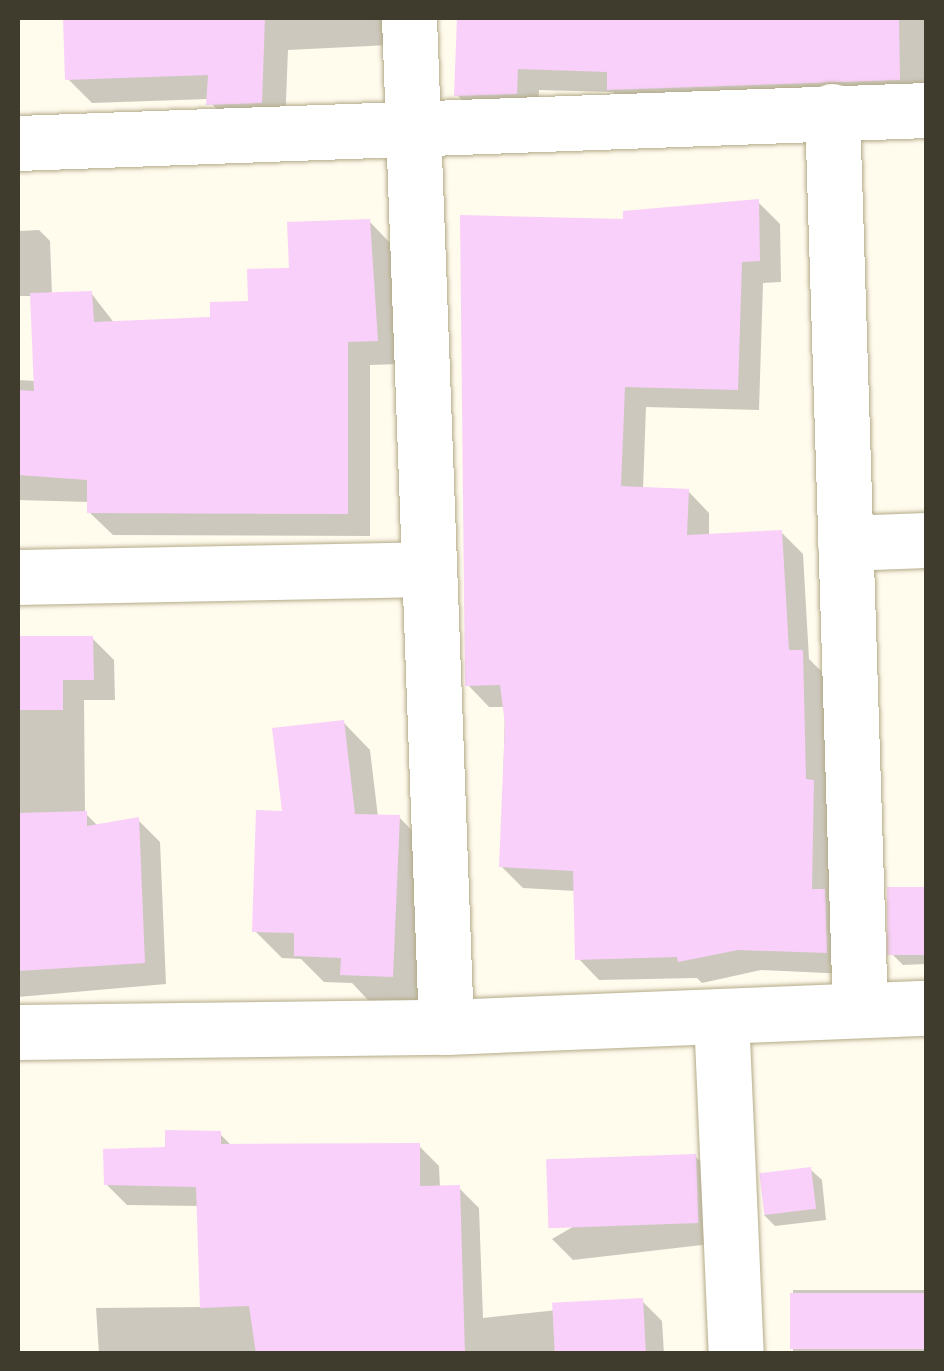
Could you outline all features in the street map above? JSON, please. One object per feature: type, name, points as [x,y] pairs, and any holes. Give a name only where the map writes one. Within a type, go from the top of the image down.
[{"type":"street","points":[[409,18],[446,1027]]},
{"type":"street","points":[[18,143],[926,110]]},
{"type":"street","points":[[832,111],[860,1010]]},
{"type":"street","points":[[845,542],[926,540]]},
{"type":"street","points":[[18,578],[427,569]]},
{"type":"street","points":[[18,1032],[446,1027],[926,1008]]},
{"type":"street","points":[[722,1016],[736,1354]]},
{"type":"building","points":[[63,18],[265,18],[262,103],[206,105],[208,75],[65,80]]},
{"type":"building","points":[[457,18],[899,18],[900,80],[607,90],[607,72],[518,69],[517,94],[454,96]]},
{"type":"building","points":[[759,199],[760,261],[742,262],[738,390],[625,387],[621,486],[689,489],[687,535],[782,530],[789,650],[803,650],[806,779],[814,780],[812,889],[825,889],[827,953],[738,950],[678,962],[677,957],[575,960],[573,871],[499,867],[505,724],[500,685],[465,686],[460,215],[623,219],[623,211]]},
{"type":"building","points":[[370,219],[378,341],[348,342],[348,514],[87,513],[87,480],[18,475],[18,390],[34,391],[30,293],[92,291],[94,322],[210,317],[210,302],[248,301],[247,269],[289,268],[287,222]]},
{"type":"building","points":[[18,636],[93,636],[94,680],[63,680],[63,710],[18,710]]},
{"type":"building","points":[[344,720],[355,814],[400,815],[393,977],[340,975],[341,958],[294,956],[294,933],[252,932],[256,810],[282,811],[272,728]]},
{"type":"building","points":[[87,811],[87,826],[139,817],[145,963],[18,971],[18,813]]},
{"type":"building","points":[[887,887],[926,887],[926,955],[887,955]]},
{"type":"building","points":[[165,1130],[221,1131],[221,1144],[420,1143],[420,1186],[460,1185],[465,1354],[256,1354],[249,1306],[200,1308],[196,1187],[104,1185],[103,1149],[165,1147]]},
{"type":"building","points":[[696,1154],[698,1223],[548,1228],[546,1159]]},
{"type":"building","points":[[811,1167],[816,1209],[765,1215],[759,1173]]},
{"type":"building","points":[[790,1293],[926,1293],[926,1349],[790,1349]]},
{"type":"building","points":[[643,1298],[646,1354],[555,1354],[552,1303]]}]
